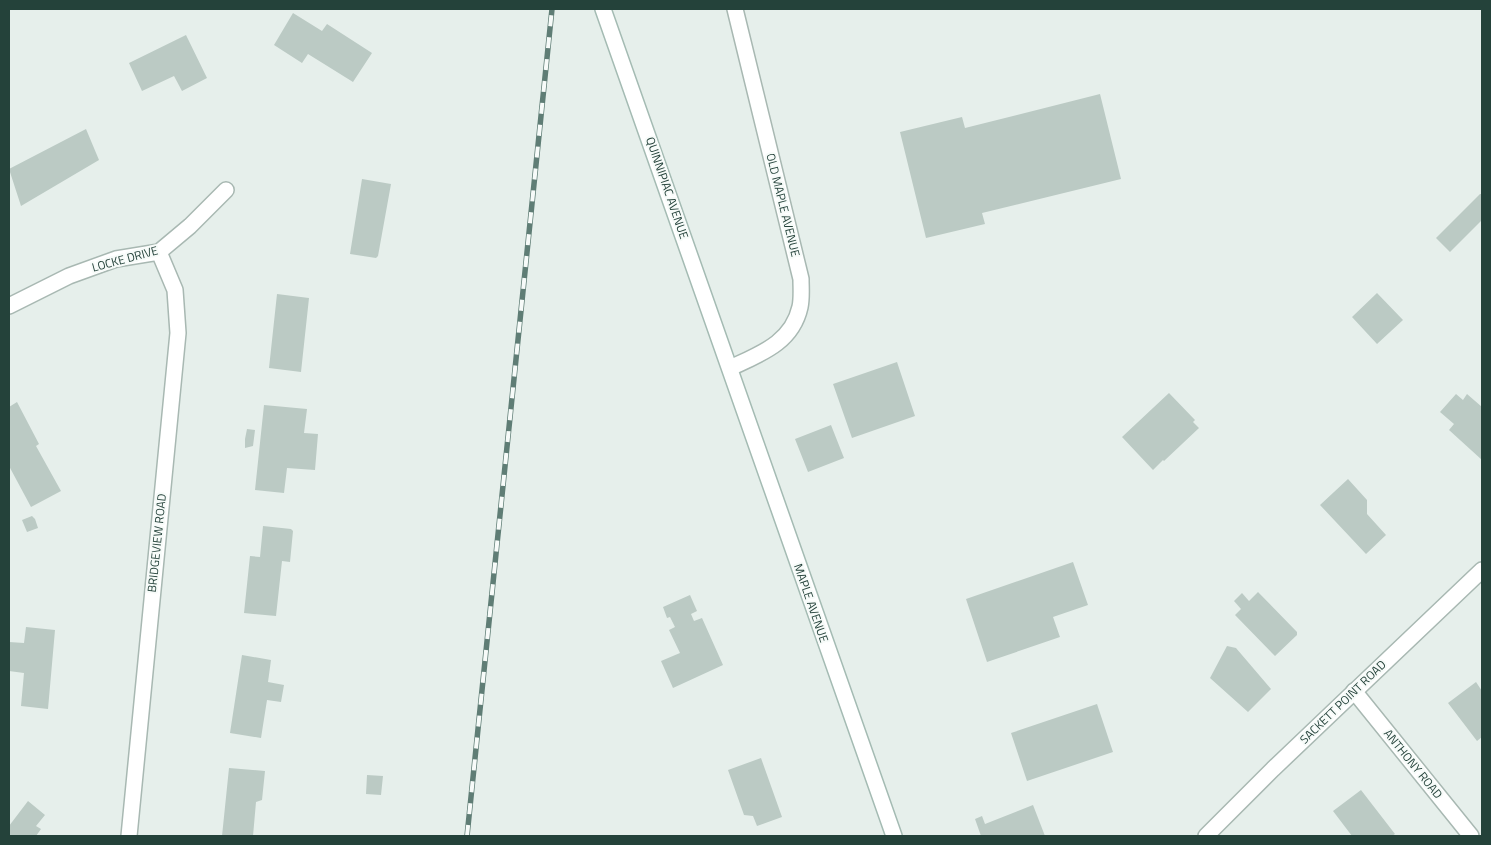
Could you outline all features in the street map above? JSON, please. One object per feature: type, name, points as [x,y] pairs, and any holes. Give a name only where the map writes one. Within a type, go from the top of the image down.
[{"type":"street","name":"QUINNIPIAC AVENUE","points":[[603,9],[730,368]]},
{"type":"street","name":"OLD MAPLE AVENUE","points":[[730,368],[771,348],[791,330],[800,306],[801,280],[734,9]]},
{"type":"street","name":"LOCKE DRIVE","points":[[9,306],[69,276],[116,259],[159,252],[190,226],[226,190]]},
{"type":"street","name":"BRIDGEVIEW ROAD","points":[[129,836],[136,747],[178,333],[175,290],[159,252]]},
{"type":"street","name":"MAPLE AVENUE","points":[[730,368],[894,836]]},
{"type":"street","name":"SACKETT POINT ROAD","points":[[1206,836],[1354,691],[1482,570]]},
{"type":"street","name":"ANTHONY ROAD","points":[[1354,691],[1471,836]]},
{"type":"building","points":[[293,13],[322,31],[327,24],[372,53],[353,82],[308,54],[302,63],[274,45]]},
{"type":"building","points":[[186,35],[207,78],[182,91],[174,76],[142,91],[129,63]]},
{"type":"building","points":[[1100,94],[1121,179],[982,213],[985,224],[926,238],[900,132],[962,117],[965,128]]},
{"type":"building","points":[[86,129],[99,160],[21,206],[9,169]]},
{"type":"building","points":[[362,179],[391,184],[378,256],[376,258],[350,254]]},
{"type":"building","points":[[1482,194],[1482,220],[1450,252],[1436,238]]},
{"type":"building","points":[[1377,293],[1403,320],[1377,344],[1352,317]]},
{"type":"building","points":[[277,294],[309,298],[301,372],[269,368]]},
{"type":"building","points":[[897,362],[915,416],[852,438],[833,384]]},
{"type":"building","points":[[1169,393],[1195,420],[1193,422],[1199,428],[1153,470],[1122,437]]},
{"type":"building","points":[[1456,394],[1463,400],[1467,394],[1482,407],[1482,460],[1449,430],[1454,424],[1440,412]]},
{"type":"building","points":[[17,402],[39,444],[36,446],[61,491],[31,507],[9,466],[9,407]]},
{"type":"building","points":[[264,405],[307,409],[304,433],[318,434],[315,470],[287,468],[284,493],[255,490]]},
{"type":"building","points":[[831,425],[844,458],[808,472],[795,439]]},
{"type":"building","points":[[247,429],[255,430],[253,446],[245,448],[245,439]]},
{"type":"building","points":[[1348,479],[1367,500],[1367,514],[1386,535],[1366,554],[1320,505]]},
{"type":"building","points":[[32,516],[38,528],[27,532],[22,520]]},
{"type":"building","points":[[263,526],[291,529],[293,531],[290,562],[282,561],[276,616],[244,613],[250,556],[260,557]]},
{"type":"building","points":[[1073,562],[1088,605],[1053,617],[1060,637],[987,662],[966,599]]},
{"type":"building","points":[[1258,592],[1297,632],[1297,635],[1275,656],[1235,615],[1241,609],[1234,601],[1242,593],[1249,601]]},
{"type":"building","points":[[690,595],[697,611],[691,614],[694,621],[702,618],[723,665],[673,688],[661,661],[680,653],[669,630],[675,627],[670,617],[667,618],[663,607]]},
{"type":"building","points":[[26,627],[55,630],[48,709],[21,706],[24,673],[9,671],[9,642],[24,643]]},
{"type":"building","points":[[1227,646],[1236,648],[1271,689],[1248,712],[1210,678]]},
{"type":"building","points":[[242,655],[271,660],[268,682],[284,685],[281,702],[267,700],[261,738],[230,733]]},
{"type":"building","points":[[1476,682],[1482,691],[1482,737],[1477,741],[1448,703]]},
{"type":"building","points":[[1097,704],[1113,752],[1027,781],[1011,733]]},
{"type":"building","points":[[761,758],[782,817],[757,826],[753,816],[744,815],[728,770]]},
{"type":"building","points":[[229,768],[265,771],[262,800],[256,802],[253,836],[222,836]]},
{"type":"building","points":[[367,775],[383,776],[381,795],[366,794]]},
{"type":"building","points":[[1361,790],[1395,834],[1392,836],[1352,836],[1333,811]]},
{"type":"building","points":[[28,801],[45,815],[36,826],[41,829],[36,836],[9,836],[9,826]]},
{"type":"building","points":[[1033,805],[1045,836],[981,836],[975,819],[982,816],[985,824]]},
{"type":"railway","points":[[467,836],[552,9]]}]
